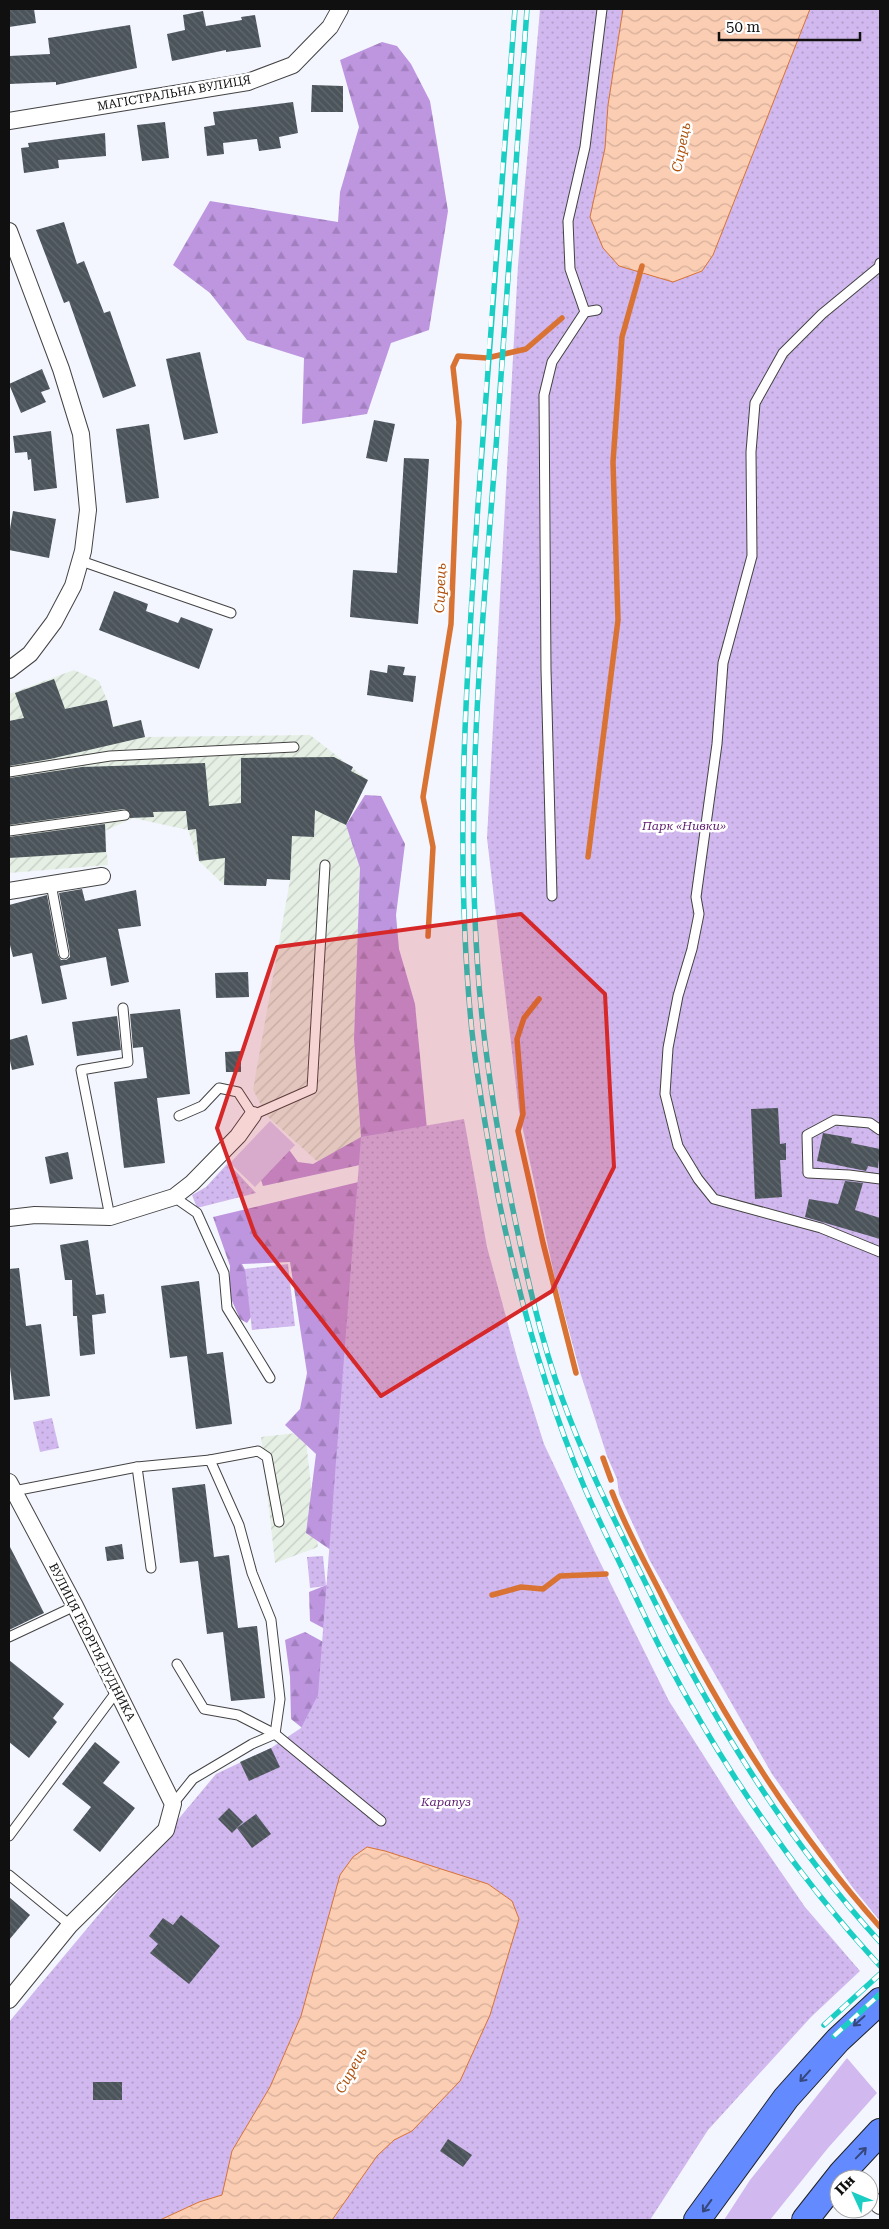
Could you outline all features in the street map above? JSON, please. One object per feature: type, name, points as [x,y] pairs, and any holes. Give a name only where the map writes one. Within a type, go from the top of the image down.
[{"type":"main road","points":[[697,2220],[786,2098],[838,2040],[880,2002]]},
{"type":"main road","points":[[851,2169],[880,2132]]},
{"type":"main road","points":[[805,2220],[829,2194]]},
{"type":"street","name":"МАГІСТРАЛЬНА ВУЛИЦЯ","points":[[9,121],[248,82],[293,64],[330,27],[340,9]]},
{"type":"street","points":[[9,231],[61,369],[81,434],[88,510],[80,561],[73,586],[54,622],[30,654],[9,670]]},
{"type":"street","points":[[9,891],[102,876]]},
{"type":"street","points":[[9,1218],[35,1215],[110,1217],[174,1197],[192,1183],[238,1136],[253,1115]]},
{"type":"street","name":"ВУЛИЦЯ ГЕОРГІЯ ДУДНИКА","points":[[11,1486],[75,1606],[173,1804]]},
{"type":"street","points":[[9,2000],[70,1925],[166,1830],[173,1804]]},
{"type":"lane","points":[[585,312],[570,269],[568,221],[585,147],[602,9]]},
{"type":"lane","points":[[880,263],[878,267],[822,314],[783,353],[755,403],[751,452],[752,556],[724,663],[717,744],[696,898],[699,914],[692,949],[678,996],[668,1048],[665,1094],[678,1146],[698,1179],[714,1199],[821,1228],[880,1252]]},
{"type":"lane","points":[[552,896],[546,670],[544,395],[552,362],[585,312],[597,310]]},
{"type":"lane","points":[[80,561],[232,612]]},
{"type":"lane","points":[[9,772],[110,756],[294,747]]},
{"type":"lane","points":[[9,831],[125,815]]},
{"type":"lane","points":[[179,1116],[202,1106],[220,1088],[238,1092],[253,1115],[312,1089],[325,865]]},
{"type":"lane","points":[[51,884],[64,954]]},
{"type":"lane","points":[[110,1217],[81,1070],[128,1062],[123,1008]]},
{"type":"lane","points":[[880,1130],[870,1123],[835,1120],[807,1136],[808,1172],[849,1174],[880,1179]]},
{"type":"lane","points":[[174,1197],[197,1213],[224,1273],[227,1308],[270,1378]]},
{"type":"lane","points":[[11,1486],[137,1468],[210,1460],[258,1451],[267,1457],[279,1522]]},
{"type":"lane","points":[[210,1460],[239,1526],[252,1573],[271,1620],[280,1699],[275,1734]]},
{"type":"lane","points":[[137,1468],[151,1568]]},
{"type":"lane","points":[[9,1637],[75,1606]]},
{"type":"lane","points":[[177,1664],[204,1709],[238,1716],[275,1734],[381,1821]]},
{"type":"lane","points":[[9,1836],[117,1691]]},
{"type":"lane","points":[[173,1804],[193,1779],[252,1744],[275,1734]]},
{"type":"lane","points":[[9,1875],[70,1925]]},
{"type":"highlighted area","points":[[521,914],[605,994],[614,1167],[552,1291],[381,1396],[255,1235],[217,1128],[277,947]]},
{"type":"shaded area","points":[[74,670],[99,681],[107,700],[113,726],[141,720],[145,737],[310,735],[368,780],[346,825],[360,868],[354,1039],[361,1137],[319,1163],[267,1116],[253,1090],[290,880],[267,879],[266,886],[224,885],[199,861],[188,830],[133,818],[105,831],[108,865],[9,873],[9,694]]},
{"type":"shaded area","points":[[270,1121],[295,1145],[255,1187],[230,1163]]},
{"type":"shaded area","points":[[305,1432],[318,1547],[275,1563],[261,1437]]},
{"type":"green space","name":"Парк «Нивки»","points":[[540,9],[880,9],[880,1921],[853,1888],[772,1774],[650,1561],[619,1494],[617,1479],[607,1456],[580,1372],[555,1279],[519,1111],[487,838],[518,265]]},
{"type":"green space","points":[[382,42],[397,46],[411,64],[430,101],[439,155],[448,211],[429,330],[391,343],[367,414],[302,424],[304,358],[247,340],[210,293],[173,265],[210,201],[338,222],[340,192],[359,127],[340,60]]},
{"type":"green space","points":[[365,795],[381,796],[405,844],[396,915],[399,949],[415,1004],[429,1150],[263,1186],[260,1177],[287,1147],[298,1162],[313,1164],[361,1137],[354,1039],[360,868],[346,825]]},
{"type":"green space","name":"Карапуз","points":[[464,1119],[487,1247],[518,1361],[544,1444],[669,1701],[737,1808],[805,1907],[860,1971],[811,2017],[708,2130],[650,2220],[9,2220],[9,2022],[216,1774],[271,1748],[301,1728],[318,1695],[361,1137]]},
{"type":"green space","points":[[228,1163],[256,1193],[197,1208],[192,1195],[206,1187]]},
{"type":"green space","points":[[375,1178],[410,1204],[431,1230],[451,1411],[447,1487],[463,1580],[460,1605],[446,1641],[405,1662],[420,1700],[403,1748],[365,1761],[349,1752],[352,1729],[311,1735],[291,1719],[290,1677],[285,1640],[305,1632],[329,1645],[344,1639],[310,1621],[309,1592],[334,1582],[338,1555],[306,1533],[316,1454],[285,1425],[300,1409],[307,1373],[290,1262],[242,1264],[250,1279],[253,1314],[247,1323],[240,1319],[229,1294],[230,1266],[213,1217]]},
{"type":"green space","points":[[288,1264],[295,1326],[252,1330],[245,1269]]},
{"type":"green space","points":[[52,1418],[59,1448],[40,1452],[33,1422]]},
{"type":"green space","points":[[323,1556],[326,1586],[310,1588],[307,1557]]},
{"type":"green space","points":[[847,2058],[877,2093],[828,2148],[770,2220],[724,2220],[750,2180]]},
{"type":"water","points":[[623,9],[810,9],[713,255],[702,271],[673,282],[619,266],[603,248],[590,217],[605,148],[608,105]]},
{"type":"water","points":[[367,1847],[488,1884],[512,1901],[519,1919],[490,2015],[460,2081],[412,2131],[394,2140],[377,2156],[332,2220],[160,2220],[199,2202],[222,2195],[232,2151],[270,2087],[301,2016],[340,1875],[353,1857]]},
{"type":"building","points":[[9,9],[34,9],[36,23],[9,27]]},
{"type":"building","points":[[203,11],[206,26],[242,20],[241,17],[255,15],[261,47],[226,52],[226,50],[172,61],[167,34],[185,30],[183,15]]},
{"type":"building","points":[[130,25],[137,68],[56,85],[56,82],[9,84],[9,56],[50,54],[48,38]]},
{"type":"building","points":[[312,85],[343,86],[343,112],[311,112]]},
{"type":"building","points":[[293,102],[298,133],[279,137],[281,148],[259,151],[257,139],[223,143],[224,154],[207,156],[204,127],[215,125],[213,112]]},
{"type":"building","points":[[165,122],[169,158],[142,161],[137,125]]},
{"type":"building","points":[[105,133],[106,156],[58,160],[59,168],[24,173],[21,148],[29,147],[28,143]]},
{"type":"building","points":[[64,222],[77,264],[84,261],[104,313],[110,311],[136,386],[103,398],[69,301],[64,303],[36,230]]},
{"type":"building","points":[[200,352],[218,433],[184,440],[166,359]]},
{"type":"building","points":[[42,369],[50,389],[41,392],[46,402],[21,413],[9,384]]},
{"type":"building","points":[[374,420],[395,424],[387,462],[366,458]]},
{"type":"building","points":[[149,424],[159,498],[126,503],[116,429]]},
{"type":"building","points":[[51,431],[57,488],[34,491],[31,459],[28,460],[27,452],[15,453],[13,436]]},
{"type":"building","points":[[404,458],[429,459],[418,624],[350,617],[353,570],[397,573]]},
{"type":"building","points":[[13,511],[56,519],[49,558],[9,550],[9,535]]},
{"type":"building","points":[[114,591],[148,604],[146,611],[178,623],[181,617],[213,629],[199,669],[99,630]]},
{"type":"building","points":[[388,665],[405,667],[403,675],[416,676],[413,702],[367,695],[370,670],[387,673]]},
{"type":"building","points":[[54,679],[65,709],[107,700],[113,727],[141,720],[145,737],[50,759],[9,766],[9,721],[24,718],[15,693]]},
{"type":"building","points":[[334,757],[353,767],[351,771],[368,780],[346,825],[315,810],[314,837],[292,836],[290,880],[267,879],[266,886],[224,885],[225,858],[199,861],[196,829],[188,830],[186,811],[153,812],[154,817],[130,818],[130,812],[124,809],[9,825],[9,778],[82,767],[205,763],[209,806],[241,803],[241,758]]},
{"type":"building","points":[[105,824],[106,852],[9,858],[9,837]]},
{"type":"building","points":[[82,889],[85,901],[136,890],[141,926],[118,929],[129,982],[111,986],[106,957],[60,966],[67,999],[42,1004],[32,953],[13,957],[9,941],[9,905],[47,895],[58,955],[61,960],[66,960],[70,957],[70,953],[59,893]]},
{"type":"building","points":[[248,972],[249,997],[216,998],[215,973]]},
{"type":"building","points":[[180,1009],[190,1094],[157,1098],[165,1163],[124,1168],[114,1082],[147,1078],[143,1047],[133,1048],[130,1014]]},
{"type":"building","points":[[117,1016],[121,1050],[77,1056],[72,1022]]},
{"type":"building","points":[[27,1035],[34,1065],[12,1070],[9,1056],[9,1040]]},
{"type":"building","points":[[241,1051],[241,1072],[226,1072],[225,1052]]},
{"type":"building","points":[[778,1108],[780,1144],[786,1143],[786,1160],[780,1160],[782,1197],[755,1199],[751,1109]]},
{"type":"building","points":[[823,1133],[852,1138],[851,1143],[880,1149],[878,1168],[868,1166],[866,1171],[817,1161]]},
{"type":"building","points":[[68,1152],[73,1179],[50,1184],[45,1157]]},
{"type":"building","points":[[845,1181],[863,1183],[855,1210],[880,1218],[880,1239],[805,1217],[809,1199],[838,1204]]},
{"type":"building","points":[[88,1240],[96,1295],[104,1294],[106,1313],[92,1315],[95,1354],[80,1356],[77,1316],[73,1316],[72,1280],[65,1280],[60,1245]]},
{"type":"building","points":[[19,1268],[26,1326],[41,1324],[50,1396],[14,1400],[9,1359],[9,1269]]},
{"type":"building","points":[[199,1281],[207,1354],[223,1352],[232,1424],[196,1429],[187,1356],[170,1358],[161,1286]]},
{"type":"building","points":[[205,1484],[214,1557],[229,1555],[238,1628],[257,1626],[265,1698],[231,1701],[223,1632],[207,1634],[198,1561],[180,1563],[172,1488]]},
{"type":"building","points":[[122,1544],[124,1559],[107,1561],[105,1547]]},
{"type":"building","points":[[9,1545],[44,1613],[9,1630]]},
{"type":"building","points":[[9,1660],[64,1704],[53,1718],[57,1722],[29,1758],[9,1742]]},
{"type":"building","points":[[95,1742],[120,1762],[103,1783],[135,1808],[100,1852],[73,1830],[91,1807],[62,1784]]},
{"type":"building","points":[[271,1748],[280,1767],[249,1781],[240,1762]]},
{"type":"building","points":[[229,1808],[243,1822],[232,1833],[218,1819]]},
{"type":"building","points":[[256,1814],[271,1834],[252,1848],[237,1828]]},
{"type":"building","points":[[9,1897],[30,1915],[9,1940]]},
{"type":"building","points":[[181,1915],[220,1946],[189,1984],[150,1953],[158,1944],[149,1936],[163,1918],[173,1925]]},
{"type":"building","points":[[93,2082],[122,2082],[122,2100],[93,2100]]},
{"type":"building","points":[[448,2139],[472,2155],[463,2167],[440,2151]]},
{"type":"waterway","points":[[588,857],[618,620],[613,462],[622,337],[642,266]]},
{"type":"waterway","name":"Сирець","points":[[428,936],[433,847],[423,797],[451,624],[459,422],[453,367],[458,356],[487,358],[526,349],[562,318]]},
{"type":"waterway","points":[[539,999],[524,1018],[517,1039],[523,1114],[518,1131],[543,1243],[576,1373]]},
{"type":"waterway","points":[[603,1458],[611,1480]]},
{"type":"waterway","points":[[612,1492],[634,1542],[707,1681],[732,1724],[787,1809],[817,1850],[880,1927]]},
{"type":"waterway","points":[[492,1595],[521,1587],[543,1589],[560,1576],[606,1574]]},
{"type":"railway","points":[[515,9],[469,637],[463,834],[464,900],[472,1032],[498,1196],[523,1306],[556,1414],[588,1497],[658,1643],[689,1702],[764,1821],[819,1895],[880,1966]]},
{"type":"railway","points":[[527,9],[481,638],[475,765],[474,893],[479,989],[486,1053],[501,1147],[523,1257],[547,1352],[571,1422],[612,1515],[695,1679],[750,1772],[812,1860],[880,1942]]},
{"type":"railway","points":[[824,2025],[880,1974]]},
{"type":"railway","points":[[834,2036],[880,1994]]}]
